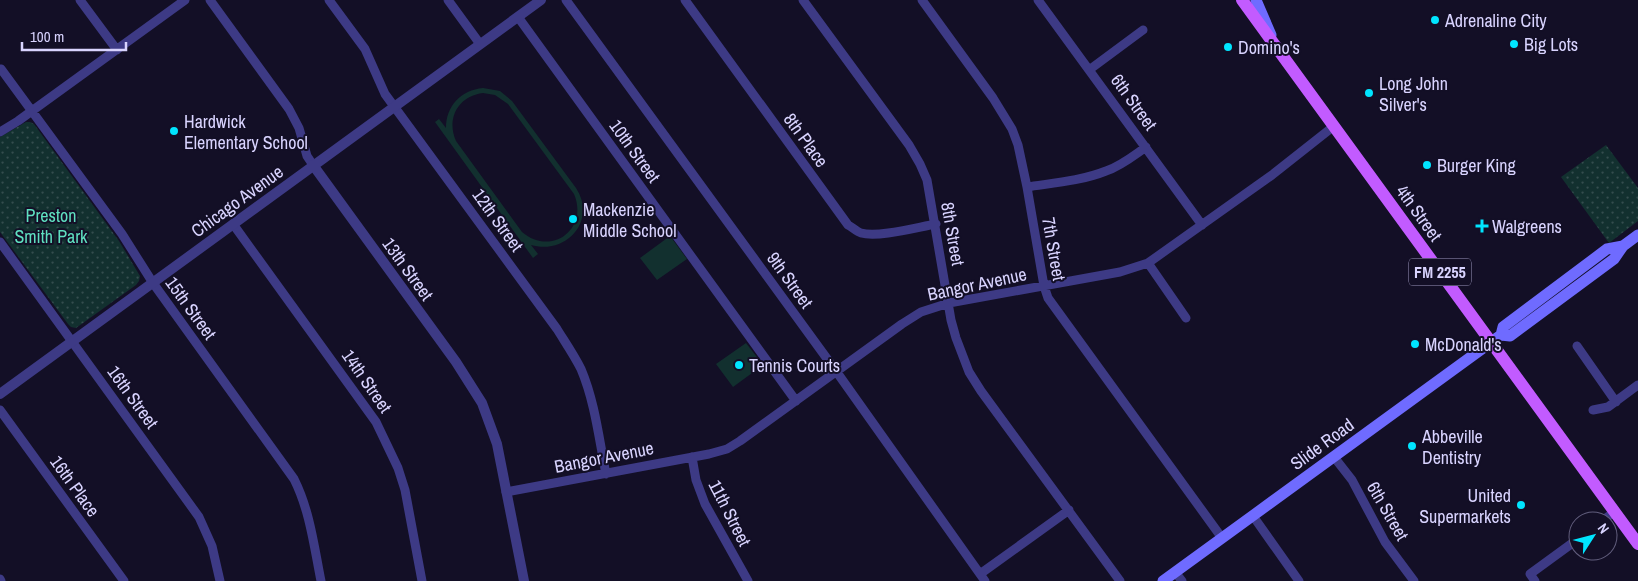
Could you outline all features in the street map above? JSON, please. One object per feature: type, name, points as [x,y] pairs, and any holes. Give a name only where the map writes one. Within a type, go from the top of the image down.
[{"type":"main road","name":"4th Street","points":[[1242,0],[1334,126],[1496,339],[1613,511]]},
{"type":"main road","points":[[1256,0],[1276,46]]},
{"type":"main road","name":"Slide Road","points":[[1163,581],[1179,577],[1222,538],[1334,456],[1496,339],[1510,336],[1531,321],[1614,259],[1623,246],[1638,235]]},
{"type":"main road","name":"4th Street","points":[[1618,517],[1638,544]]},
{"type":"street","points":[[80,0],[117,50]]},
{"type":"street","points":[[0,132],[185,0]]},
{"type":"street","name":"13th Street","points":[[210,0],[289,110],[298,128],[307,156],[471,384],[482,403],[496,444],[524,581]]},
{"type":"street","name":"12th Street","points":[[329,0],[365,49],[380,84],[395,106],[572,352],[581,369],[588,390],[606,474]]},
{"type":"street","points":[[448,0],[480,44]]},
{"type":"street","name":"Chicago Avenue","points":[[0,394],[541,0]]},
{"type":"street","name":"9th Street","points":[[566,0],[836,371],[982,578]]},
{"type":"street","name":"8th Place","points":[[685,0],[848,225],[860,233],[869,234],[894,232],[936,224]]},
{"type":"street","name":"8th Street","points":[[803,0],[909,144],[920,164],[927,180],[956,338],[961,356],[969,372],[980,391],[1120,581]]},
{"type":"street","name":"7th Street","points":[[922,0],[1005,115],[1018,145],[1044,286],[1048,298],[1222,538]]},
{"type":"street","name":"6th Street","points":[[1038,0],[1202,225]]},
{"type":"street","name":"10th Street","points":[[518,17],[796,401]]},
{"type":"street","points":[[1089,70],[1143,30]]},
{"type":"street","name":"15th Street","points":[[1,69],[122,234],[153,282],[294,478],[302,494],[308,515],[321,581]]},
{"type":"street","name":"Bangor Avenue","points":[[506,492],[727,449],[921,312],[949,302],[1120,272],[1148,262],[1272,175],[1334,126]]},
{"type":"street","points":[[1027,187],[1078,179],[1101,173],[1122,163],[1146,147]]},
{"type":"street","name":"14th Street","points":[[233,224],[376,422],[398,468],[405,490],[422,581]]},
{"type":"street","name":"16th Street","points":[[0,242],[199,517],[210,540],[220,581]]},
{"type":"street","points":[[1148,262],[1186,318]]},
{"type":"street","points":[[1576,346],[1616,402]]},
{"type":"street","points":[[1593,410],[1608,407],[1638,385]]},
{"type":"street","name":"16th Place","points":[[0,410],[124,581]]},
{"type":"street","name":"11th Street","points":[[692,456],[696,480],[705,504],[748,581]]},
{"type":"street","name":"6th Street","points":[[1334,456],[1352,480],[1386,542],[1414,581]]},
{"type":"street","points":[[982,578],[1069,510]]},
{"type":"street","points":[[1253,516],[1299,581]]},
{"type":"street","points":[[1533,577],[1568,547]]},
{"type":"green space","points":[[483,88],[500,91],[512,101],[576,188],[582,200],[583,212],[575,232],[567,240],[556,245],[544,247],[531,245],[538,254],[533,258],[435,122],[439,119],[446,128],[449,113],[456,100],[475,89]],"holes":[[[483,93],[495,95],[508,104],[574,194],[577,207],[576,218],[572,228],[555,240],[544,242],[533,239],[522,232],[456,141],[452,125],[456,110],[461,104],[474,95]]]},
{"type":"green space","name":"Preston Smith Park","points":[[26,122],[34,124],[119,241],[140,276],[136,285],[76,328],[68,324],[0,232],[0,137]]},
{"type":"green space","points":[[1606,145],[1638,188],[1638,221],[1609,243],[1561,177]]},
{"type":"green space","points":[[670,236],[687,259],[657,280],[640,258]]},
{"type":"green space","name":"Tennis Courts","points":[[746,343],[763,365],[733,387],[716,364]]},
{"type":"place","name":"Adrenaline City","points":[[1435,20]]},
{"type":"place","name":"Big Lots","points":[[1514,44]]},
{"type":"place","name":"Domino's","points":[[1228,47]]},
{"type":"place","name":"Long John Silver's","points":[[1369,93]]},
{"type":"place","name":"Hardwick Elementary School","points":[[174,131]]},
{"type":"place","name":"Burger King","points":[[1427,165]]},
{"type":"place","name":"Mackenzie Middle School","points":[[573,219]]},
{"type":"place","name":"Walgreens","points":[[1482,226]]},
{"type":"place","name":"McDonald's","points":[[1415,344]]},
{"type":"place","name":"Tennis Courts","points":[[739,365]]},
{"type":"place","name":"Abbeville Dentistry","points":[[1412,446]]},
{"type":"place","name":"United Supermarkets","points":[[1521,505]]}]
